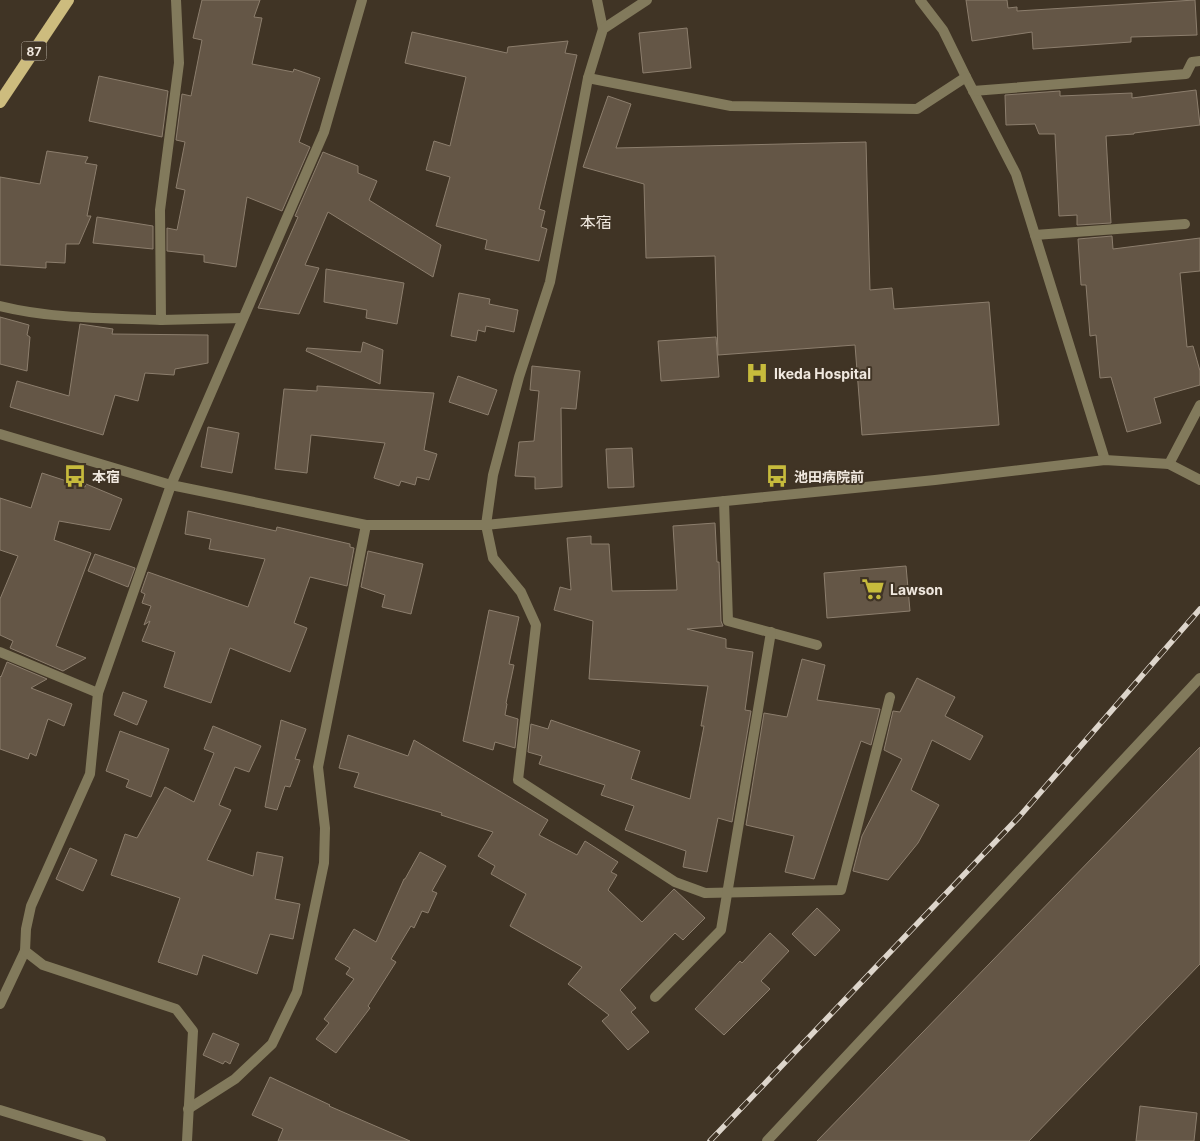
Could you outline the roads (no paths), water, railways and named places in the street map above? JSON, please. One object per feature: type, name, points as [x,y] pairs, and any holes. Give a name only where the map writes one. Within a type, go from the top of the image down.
[{"type":"main road","name":"87","points":[[0,102],[68,0]]},
{"type":"street","points":[[161,320],[160,210],[179,63],[176,0]]},
{"type":"street","points":[[0,1004],[25,951],[26,928],[31,906],[90,774],[98,693],[171,485],[324,132],[362,0]]},
{"type":"street","points":[[597,0],[603,29],[588,78],[550,282],[519,377],[493,475],[486,525],[493,558],[521,592],[536,625],[518,780],[675,882],[705,893],[841,890],[890,697]]},
{"type":"street","points":[[603,29],[647,0]]},
{"type":"street","points":[[920,0],[944,30],[966,78],[1016,174],[1105,460]]},
{"type":"street","points":[[973,91],[1186,74],[1192,62],[1200,61]]},
{"type":"street","points":[[588,78],[731,106],[918,109],[966,78]]},
{"type":"street","points":[[1035,235],[1185,224]]},
{"type":"street","points":[[0,306],[27,313],[92,318],[161,320],[243,318]]},
{"type":"street","points":[[1169,464],[1200,405]]},
{"type":"street","points":[[0,434],[171,485],[366,525],[486,525],[935,480],[1105,460],[1169,464],[1200,480]]},
{"type":"street","points":[[724,501],[728,620],[817,645]]},
{"type":"street","points":[[188,1109],[235,1079],[272,1044],[297,992],[324,863],[325,828],[318,767],[366,525]]},
{"type":"street","points":[[655,997],[720,930],[771,632]]},
{"type":"street","points":[[0,652],[98,693]]},
{"type":"street","points":[[767,1141],[1200,678]]},
{"type":"street","points":[[25,951],[44,965],[176,1009],[193,1031],[187,1141]]},
{"type":"street","points":[[0,1110],[100,1141]]},
{"type":"railway","points":[[710,1141],[1019,817],[1200,609]]},
{"type":"place","name":"Ikeda Hospital","points":[[757,373]]},
{"type":"place","name":"本宿","points":[[75,476]]},
{"type":"place","name":"池田病院前","points":[[777,476]]},
{"type":"place","name":"Lawson","points":[[873,589]]},
{"type":"district","name":"本宿","points":[[596,222]]}]
